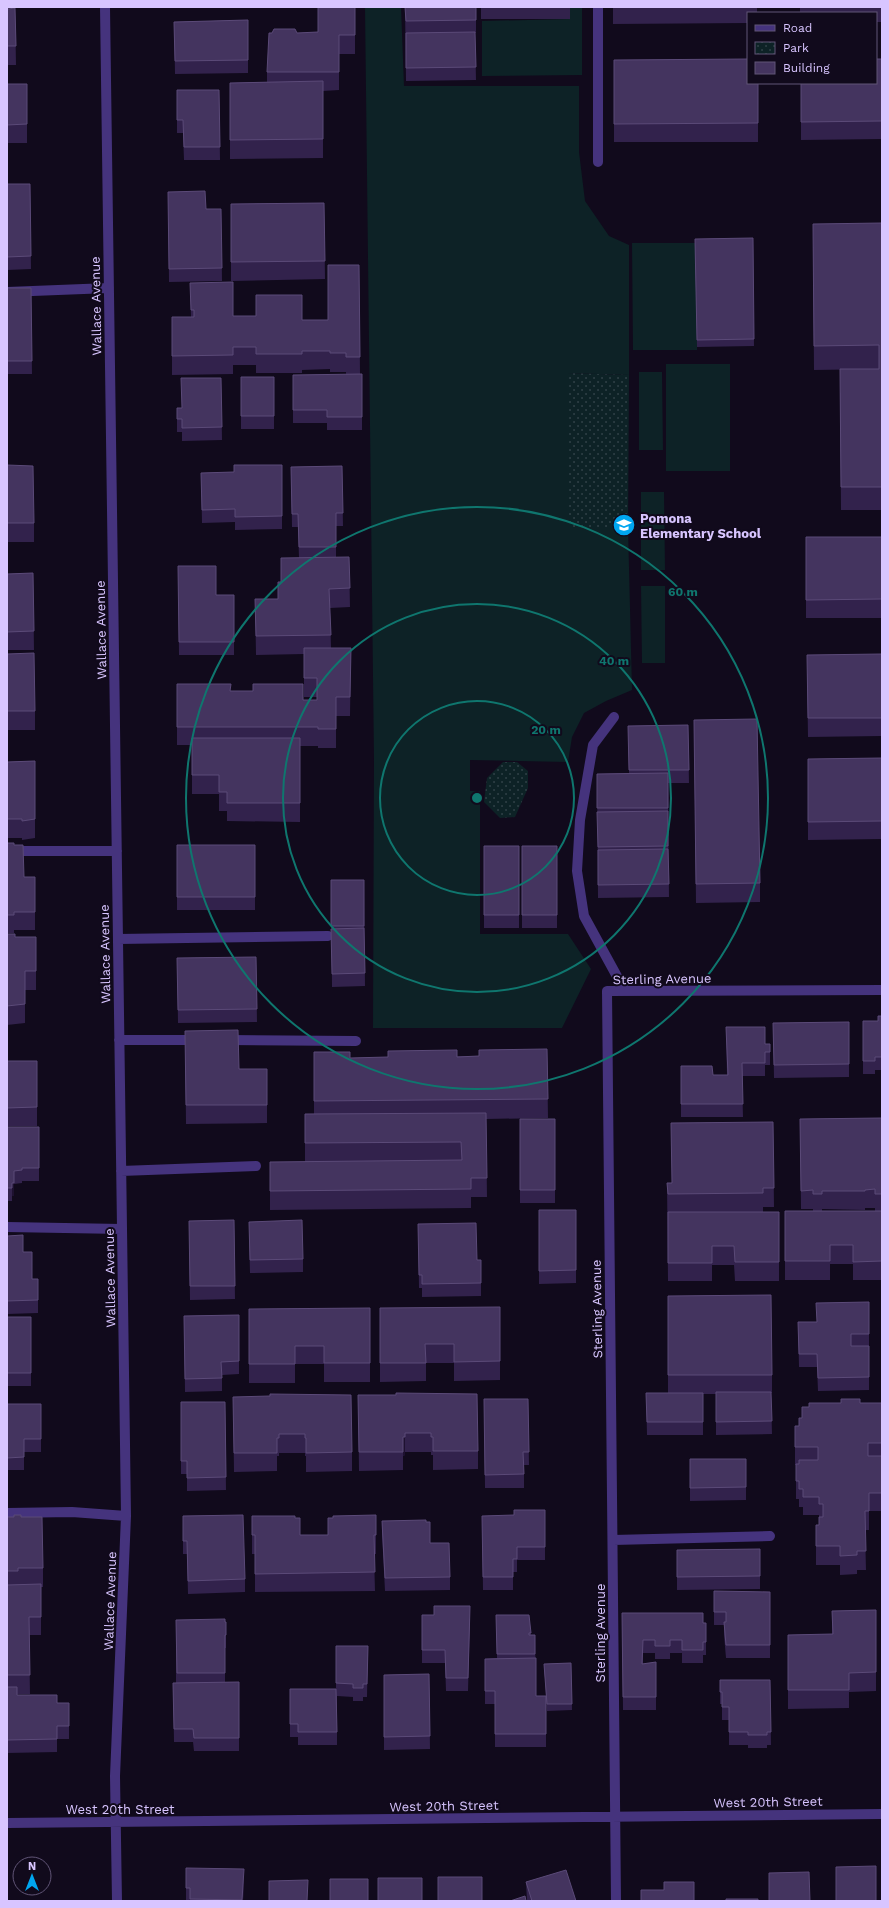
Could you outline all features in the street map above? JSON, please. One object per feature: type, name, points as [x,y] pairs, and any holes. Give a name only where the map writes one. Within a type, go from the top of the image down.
[{"type":"street","name":"Wallace Avenue","points":[[105,7],[126,1516],[115,1776],[117,1901]]},
{"type":"street","points":[[598,7],[598,162]]},
{"type":"street","points":[[7,292],[109,288]]},
{"type":"street","points":[[614,717],[593,745],[580,820],[577,871],[584,916],[625,991]]},
{"type":"street","points":[[7,851],[117,851]]},
{"type":"street","points":[[118,938],[328,936]]},
{"type":"street","name":"Sterling Avenue","points":[[616,1901],[607,991],[882,990]]},
{"type":"street","points":[[120,1040],[356,1041]]},
{"type":"street","points":[[121,1171],[256,1166]]},
{"type":"street","points":[[7,1227],[122,1229]]},
{"type":"street","points":[[7,1513],[72,1512],[126,1516]]},
{"type":"street","points":[[613,1540],[770,1536]]},
{"type":"street","name":"West 20th Street","points":[[7,1823],[882,1814]]},
{"type":"green space","points":[[365,7],[401,7],[404,86],[579,86],[579,152],[585,201],[609,236],[629,245],[629,375],[567,373],[567,527],[628,527],[632,690],[606,701],[584,713],[572,737],[568,762],[470,760],[470,791],[480,791],[480,934],[568,934],[591,969],[562,1028],[373,1028],[374,760]]},
{"type":"green space","points":[[570,7],[582,7],[582,75],[482,76],[482,21],[569,19]]},
{"type":"green space","points":[[632,243],[697,243],[697,350],[633,350]]},
{"type":"green space","points":[[666,364],[730,364],[730,471],[666,471]]},
{"type":"green space","points":[[639,372],[662,372],[663,450],[639,450]]},
{"type":"green space","points":[[567,373],[629,375],[628,527],[567,527]]},
{"type":"green space","points":[[641,492],[664,492],[665,570],[641,570]]},
{"type":"green space","points":[[641,586],[665,586],[665,663],[642,663]]},
{"type":"green space","points":[[503,762],[517,762],[528,771],[528,788],[515,817],[500,818],[484,802],[487,778]]},
{"type":"building","points":[[7,7],[8,9],[15,8],[16,46],[7,46]]},
{"type":"building","points":[[318,7],[355,7],[355,35],[339,35],[339,72],[267,72],[269,33],[272,33],[274,29],[295,29],[297,33],[318,32]]},
{"type":"building","points":[[405,7],[476,7],[476,20],[406,21]]},
{"type":"building","points":[[248,20],[248,60],[175,61],[174,22]]},
{"type":"building","points":[[475,32],[476,67],[406,68],[406,33]]},
{"type":"building","points":[[747,59],[747,84],[758,84],[758,123],[614,124],[614,60]]},
{"type":"building","points":[[877,59],[882,59],[882,121],[801,122],[801,84],[877,84]]},
{"type":"building","points":[[323,81],[323,139],[230,140],[230,83]]},
{"type":"building","points":[[7,84],[27,84],[27,124],[7,125]]},
{"type":"building","points":[[177,90],[219,90],[220,147],[184,147],[183,120],[177,120]]},
{"type":"building","points":[[7,184],[30,184],[31,256],[7,257]]},
{"type":"building","points":[[205,191],[206,209],[221,209],[222,268],[169,269],[168,192]]},
{"type":"building","points":[[324,203],[325,261],[231,262],[231,204]]},
{"type":"building","points":[[882,223],[882,487],[841,487],[840,369],[879,369],[879,345],[814,346],[813,224]]},
{"type":"building","points":[[753,238],[754,339],[697,340],[695,239]]},
{"type":"building","points":[[328,265],[359,265],[360,357],[346,357],[346,353],[330,353],[330,351],[302,351],[302,354],[256,354],[256,347],[233,347],[233,355],[172,356],[172,317],[194,317],[194,310],[191,310],[190,283],[233,282],[233,316],[256,316],[256,295],[302,295],[302,320],[328,320]]},
{"type":"building","points":[[7,288],[31,288],[32,361],[7,361]]},
{"type":"building","points":[[362,374],[362,417],[327,417],[327,410],[293,410],[293,375]]},
{"type":"building","points":[[241,377],[274,377],[274,416],[241,416]]},
{"type":"building","points":[[181,378],[221,378],[222,427],[182,428],[182,419],[177,419],[177,408],[182,408]]},
{"type":"building","points":[[7,465],[33,466],[34,523],[7,523]]},
{"type":"building","points":[[234,465],[282,465],[282,516],[235,517],[235,509],[202,510],[201,473],[234,472]]},
{"type":"building","points":[[342,466],[343,513],[336,513],[336,547],[299,547],[298,514],[292,514],[291,467]]},
{"type":"building","points":[[806,537],[882,537],[882,599],[806,600]]},
{"type":"building","points":[[349,557],[350,588],[329,589],[331,635],[256,636],[255,599],[278,599],[278,582],[281,582],[281,558]]},
{"type":"building","points":[[178,566],[216,566],[216,595],[234,595],[234,642],[179,642]]},
{"type":"building","points":[[33,573],[34,631],[7,632],[7,574]]},
{"type":"building","points":[[304,648],[351,648],[350,697],[336,697],[336,729],[318,729],[318,727],[177,727],[177,684],[231,684],[230,691],[253,691],[253,684],[303,684],[303,700],[317,700],[317,678],[304,678]]},
{"type":"building","points":[[34,653],[35,711],[7,711],[7,654]]},
{"type":"building","points":[[882,654],[882,718],[808,718],[807,655]]},
{"type":"building","points":[[757,719],[760,883],[696,884],[694,720]]},
{"type":"building","points":[[688,725],[689,770],[629,770],[628,726]]},
{"type":"building","points":[[192,738],[300,738],[300,803],[227,803],[227,792],[219,792],[219,775],[192,775]]},
{"type":"building","points":[[882,758],[882,821],[808,822],[808,759]]},
{"type":"building","points":[[35,761],[35,819],[22,821],[22,819],[7,819],[7,762]]},
{"type":"building","points":[[668,773],[668,808],[597,808],[597,774]]},
{"type":"building","points":[[668,811],[668,846],[598,847],[597,812]]},
{"type":"building","points":[[7,843],[23,845],[24,877],[35,877],[35,912],[14,912],[14,915],[7,915]]},
{"type":"building","points":[[177,845],[255,845],[255,897],[177,897]]},
{"type":"building","points":[[484,846],[519,846],[519,915],[484,915]]},
{"type":"building","points":[[522,846],[557,846],[557,915],[522,915]]},
{"type":"building","points":[[668,849],[669,884],[598,885],[598,850]]},
{"type":"building","points":[[331,880],[364,880],[364,926],[331,926]]},
{"type":"building","points":[[364,928],[365,973],[332,974],[331,929]]},
{"type":"building","points":[[7,934],[15,934],[15,937],[36,937],[36,971],[25,971],[25,1004],[7,1006]]},
{"type":"building","points":[[256,957],[257,1009],[178,1010],[177,958]]},
{"type":"building","points":[[878,1016],[882,1016],[882,1057],[875,1057],[875,1061],[863,1061],[863,1021],[878,1021]]},
{"type":"building","points":[[849,1022],[849,1064],[774,1065],[773,1023]]},
{"type":"building","points":[[726,1027],[765,1027],[765,1044],[770,1044],[770,1052],[765,1052],[765,1063],[742,1063],[743,1104],[681,1104],[681,1066],[712,1066],[713,1075],[728,1075]]},
{"type":"building","points":[[238,1030],[239,1069],[267,1069],[267,1105],[186,1105],[185,1031]]},
{"type":"building","points":[[547,1049],[548,1099],[314,1101],[314,1052],[350,1052],[350,1058],[388,1057],[388,1051],[457,1050],[457,1057],[479,1056],[479,1050]]},
{"type":"building","points":[[7,1061],[37,1061],[37,1107],[7,1108]]},
{"type":"building","points":[[486,1113],[487,1178],[471,1178],[471,1189],[270,1191],[270,1162],[462,1160],[461,1142],[305,1143],[305,1114]]},
{"type":"building","points":[[882,1118],[882,1194],[875,1194],[875,1189],[865,1191],[822,1191],[822,1194],[813,1194],[813,1190],[801,1191],[800,1119]]},
{"type":"building","points":[[520,1119],[555,1119],[555,1190],[520,1190]]},
{"type":"building","points":[[773,1122],[774,1188],[763,1188],[763,1193],[668,1194],[667,1183],[672,1183],[671,1123]]},
{"type":"building","points":[[7,1127],[39,1127],[39,1168],[22,1168],[22,1170],[14,1171],[14,1183],[12,1183],[12,1188],[7,1188]]},
{"type":"building","points":[[539,1210],[576,1210],[576,1270],[539,1271]]},
{"type":"building","points":[[785,1211],[882,1211],[882,1261],[853,1262],[853,1245],[830,1245],[830,1261],[785,1261]]},
{"type":"building","points":[[668,1212],[779,1212],[779,1262],[735,1262],[734,1246],[712,1246],[712,1263],[668,1263]]},
{"type":"building","points":[[234,1220],[235,1286],[190,1286],[189,1221]]},
{"type":"building","points":[[302,1220],[303,1259],[250,1260],[249,1222]]},
{"type":"building","points":[[476,1223],[477,1260],[481,1260],[481,1283],[422,1284],[422,1275],[419,1275],[418,1224]]},
{"type":"building","points":[[23,1235],[23,1252],[32,1252],[32,1279],[38,1279],[38,1300],[7,1301],[7,1236]]},
{"type":"building","points":[[771,1295],[772,1375],[668,1375],[668,1296]]},
{"type":"building","points":[[869,1302],[869,1334],[851,1334],[851,1346],[869,1346],[869,1377],[818,1378],[817,1354],[799,1354],[798,1322],[817,1322],[816,1303]]},
{"type":"building","points":[[500,1307],[500,1361],[454,1362],[454,1344],[425,1344],[426,1363],[380,1363],[380,1308]]},
{"type":"building","points":[[370,1308],[370,1363],[324,1363],[324,1346],[295,1346],[295,1364],[249,1364],[249,1309]]},
{"type":"building","points":[[239,1315],[239,1361],[221,1362],[222,1378],[185,1379],[184,1316]]},
{"type":"building","points":[[7,1317],[31,1317],[31,1373],[7,1373]]},
{"type":"building","points":[[716,1392],[771,1392],[772,1421],[716,1422]]},
{"type":"building","points":[[396,1393],[477,1394],[478,1451],[433,1451],[433,1437],[431,1437],[431,1433],[405,1433],[405,1437],[403,1437],[403,1452],[359,1452],[358,1395],[396,1395]]},
{"type":"building","points":[[646,1393],[703,1393],[703,1422],[647,1422]]},
{"type":"building","points":[[270,1394],[351,1395],[352,1452],[306,1453],[305,1434],[279,1434],[279,1438],[277,1438],[277,1453],[234,1453],[233,1397],[270,1396]]},
{"type":"building","points":[[484,1399],[528,1399],[529,1452],[523,1452],[524,1474],[485,1475]]},
{"type":"building","points":[[841,1399],[860,1399],[860,1403],[882,1403],[882,1443],[868,1443],[868,1456],[882,1456],[882,1493],[869,1493],[869,1511],[865,1511],[866,1551],[857,1551],[857,1555],[840,1556],[840,1546],[816,1546],[816,1525],[819,1525],[819,1517],[823,1517],[823,1504],[819,1504],[819,1497],[803,1497],[803,1489],[799,1489],[799,1481],[796,1481],[796,1464],[799,1464],[799,1460],[818,1460],[818,1447],[795,1447],[795,1426],[799,1426],[799,1418],[802,1418],[802,1407],[809,1407],[809,1403],[841,1403]]},
{"type":"building","points":[[181,1402],[225,1402],[226,1477],[187,1478],[187,1461],[181,1461]]},
{"type":"building","points":[[7,1404],[41,1404],[41,1439],[24,1439],[24,1457],[7,1458]]},
{"type":"building","points":[[690,1459],[746,1459],[746,1487],[690,1488]]},
{"type":"building","points":[[514,1510],[545,1510],[545,1547],[517,1547],[517,1559],[513,1559],[513,1577],[483,1577],[482,1516],[514,1515]]},
{"type":"building","points":[[14,1515],[21,1515],[21,1517],[42,1517],[43,1568],[18,1568],[18,1571],[7,1571],[7,1517],[14,1517]]},
{"type":"building","points":[[243,1515],[245,1579],[188,1581],[187,1541],[183,1541],[183,1516]]},
{"type":"building","points":[[376,1515],[376,1535],[374,1535],[375,1572],[255,1574],[255,1535],[252,1535],[252,1516],[295,1516],[295,1518],[300,1518],[300,1535],[328,1535],[328,1518],[333,1518],[333,1516]]},
{"type":"building","points":[[426,1520],[426,1522],[430,1522],[430,1543],[449,1543],[450,1577],[385,1578],[382,1521]]},
{"type":"building","points":[[760,1549],[760,1576],[677,1577],[677,1550]]},
{"type":"building","points":[[41,1584],[41,1617],[29,1617],[30,1675],[7,1675],[7,1585]]},
{"type":"building","points":[[714,1591],[770,1592],[770,1645],[726,1645],[724,1622],[726,1622],[726,1612],[714,1612]]},
{"type":"building","points":[[434,1606],[470,1606],[468,1678],[446,1678],[445,1650],[422,1650],[422,1615],[434,1615]]},
{"type":"building","points":[[876,1610],[876,1672],[849,1673],[849,1690],[788,1690],[788,1635],[833,1634],[832,1611]]},
{"type":"building","points":[[622,1613],[703,1613],[703,1623],[706,1623],[706,1642],[703,1642],[703,1650],[682,1650],[682,1640],[670,1640],[670,1646],[655,1646],[655,1640],[643,1640],[642,1664],[656,1662],[656,1697],[623,1697]]},
{"type":"building","points":[[496,1615],[529,1615],[531,1633],[529,1633],[529,1635],[535,1635],[535,1654],[497,1654]]},
{"type":"building","points":[[225,1619],[225,1673],[177,1673],[176,1620]]},
{"type":"building","points":[[336,1646],[368,1646],[367,1684],[363,1684],[363,1688],[353,1688],[353,1684],[336,1683]]},
{"type":"building","points":[[536,1658],[536,1696],[546,1696],[546,1734],[495,1734],[495,1691],[485,1691],[485,1659]]},
{"type":"building","points":[[571,1663],[572,1704],[547,1704],[544,1664]]},
{"type":"building","points":[[429,1674],[430,1736],[384,1737],[384,1675]]},
{"type":"building","points":[[720,1680],[770,1680],[771,1732],[767,1732],[767,1735],[748,1735],[748,1732],[729,1732],[729,1707],[722,1707]]},
{"type":"building","points":[[239,1682],[239,1738],[194,1738],[193,1729],[174,1729],[173,1683]]},
{"type":"building","points":[[7,1687],[17,1687],[17,1695],[57,1695],[57,1703],[69,1703],[69,1726],[57,1726],[57,1739],[7,1740]]},
{"type":"building","points":[[290,1689],[336,1689],[337,1732],[298,1732],[298,1724],[290,1724]]},
{"type":"building","points":[[876,1866],[876,1901],[836,1901],[836,1867]]},
{"type":"building","points":[[186,1868],[244,1869],[242,1900],[190,1899],[190,1888],[186,1888]]},
{"type":"building","points":[[566,1870],[576,1901],[532,1901],[526,1882]]},
{"type":"building","points":[[809,1872],[810,1901],[769,1901],[769,1873]]},
{"type":"building","points":[[438,1877],[482,1877],[482,1901],[438,1901]]},
{"type":"building","points":[[378,1878],[422,1878],[422,1901],[378,1901]]},
{"type":"building","points":[[330,1879],[368,1879],[368,1901],[330,1901]]},
{"type":"building","points":[[308,1880],[307,1901],[269,1901],[269,1881]]},
{"type":"building","points":[[664,1882],[694,1882],[694,1901],[641,1901],[641,1890],[664,1890]]},
{"type":"building","points":[[525,1896],[526,1901],[510,1901]]},
{"type":"building","points":[[726,1899],[758,1899],[758,1901],[726,1901]]},
{"type":"place","name":"Pomona Elementary School","points":[[624,525]]}]
